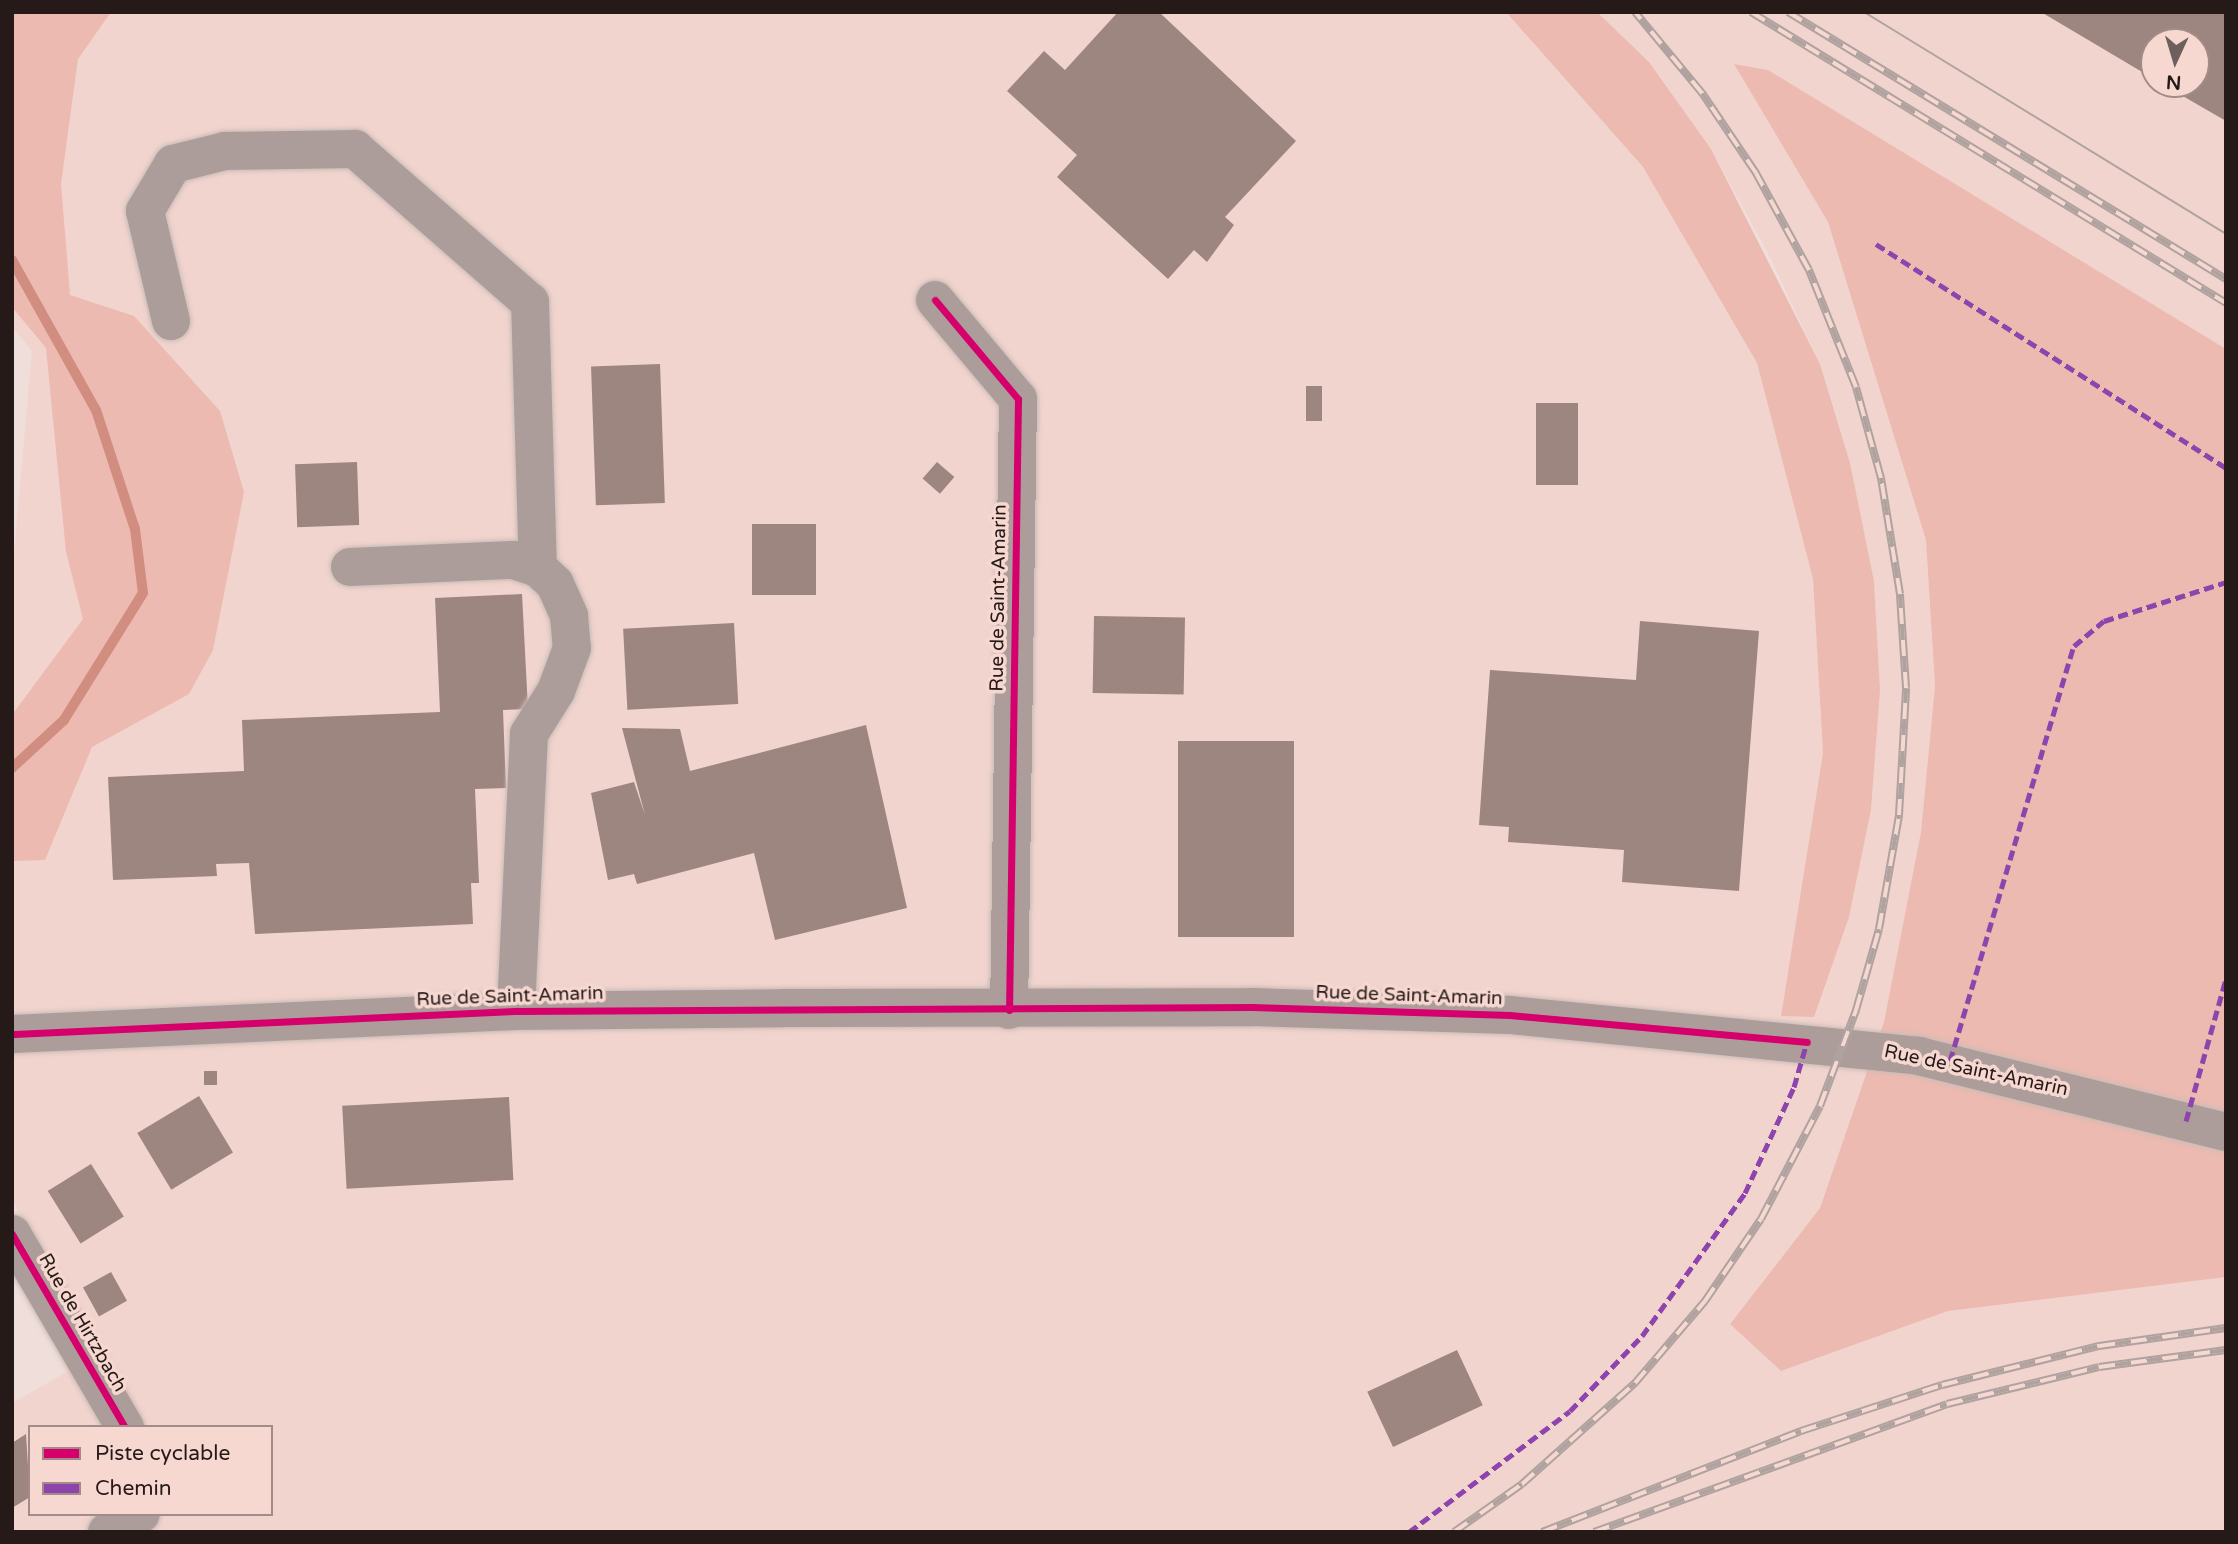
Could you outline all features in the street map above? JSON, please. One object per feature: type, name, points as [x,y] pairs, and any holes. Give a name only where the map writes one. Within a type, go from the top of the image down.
[{"type":"street","points":[[171,321],[145,211],[173,164],[225,150],[355,149],[530,302],[538,568]]},
{"type":"street","name":"Rue de Saint-Amarin","points":[[935,300],[1018,399],[1009,1010]]},
{"type":"street","points":[[350,568],[513,560],[538,568],[555,584],[569,616],[572,648],[556,691],[529,734],[516,1011]]},
{"type":"street","name":"Rue de Saint-Amarin","points":[[12,1034],[516,1011],[1252,1007],[1510,1015],[1807,1042],[1950,1061],[2226,1132]]},
{"type":"street","name":"Rue de Hirtzbach","points":[[12,1234],[124,1425]]},
{"type":"street","points":[[107,1532],[137,1516]]},
{"type":"shaded area","points":[[12,12],[1506,12],[1643,167],[1757,363],[1813,579],[1823,753],[1781,1015],[1849,917],[1871,810],[1880,691],[1874,581],[1850,463],[1820,364],[1769,255],[1711,149],[1649,62],[1597,12],[2226,12],[2226,349],[1768,70],[1734,64],[1828,222],[1926,540],[1935,686],[1921,832],[1884,1022],[1820,1208],[1730,1323],[1782,1371],[1948,1311],[2226,1277],[2226,1532],[12,1532],[12,1403],[97,1355],[12,1200],[12,577],[32,351],[12,326]]},
{"type":"shaded area","points":[[12,12],[111,12],[78,59],[61,184],[70,295],[134,316],[220,411],[244,492],[213,650],[189,694],[92,747],[45,860],[12,861],[12,715],[83,619],[66,552],[46,348],[12,307]]},
{"type":"shaded area","points":[[1506,12],[1597,12],[1649,62],[1711,149],[1820,364],[1850,463],[1874,581],[1880,691],[1871,810],[1849,917],[1814,1017],[1781,1016],[1823,753],[1813,579],[1757,363],[1643,167]]},
{"type":"shaded area","points":[[1734,64],[1768,70],[2226,349],[2226,1277],[1948,1311],[1781,1371],[1730,1324],[1820,1208],[1884,1022],[1921,832],[1935,686],[1926,540],[1828,222]]},
{"type":"building","points":[[1118,12],[1159,12],[1296,141],[1225,217],[1234,225],[1207,262],[1194,250],[1168,279],[1057,177],[1077,155],[1007,91],[1044,51],[1065,70]]},
{"type":"building","points":[[2041,12],[2226,12],[2226,121],[2186,98],[2210,98],[2210,28],[2140,28],[2140,71]]},
{"type":"building","points":[[660,364],[665,503],[596,505],[591,366]]},
{"type":"building","points":[[1306,386],[1322,386],[1322,421],[1306,421]]},
{"type":"building","points":[[1536,403],[1578,403],[1578,485],[1536,485]]},
{"type":"building","points":[[357,462],[359,525],[297,527],[295,464]]},
{"type":"building","points":[[937,462],[954,477],[940,494],[923,479]]},
{"type":"building","points":[[752,524],[816,524],[816,595],[752,595]]},
{"type":"building","points":[[522,594],[528,709],[503,710],[506,788],[475,789],[479,883],[471,883],[473,924],[255,934],[249,863],[216,864],[217,876],[113,880],[108,777],[244,771],[242,720],[440,712],[435,598]]},
{"type":"building","points":[[1094,616],[1185,618],[1184,695],[1093,693]]},
{"type":"building","points":[[1640,621],[1759,631],[1739,891],[1622,882],[1624,850],[1508,842],[1509,827],[1479,825],[1490,670],[1636,680]]},
{"type":"building","points":[[734,623],[738,704],[627,710],[623,629]]},
{"type":"building","points":[[866,725],[907,908],[775,940],[754,853],[637,884],[634,874],[608,880],[591,793],[634,782],[645,815],[622,728],[680,729],[690,771]]},
{"type":"building","points":[[1178,741],[1294,741],[1294,937],[1178,937]]},
{"type":"building","points":[[204,1071],[217,1071],[217,1085],[204,1085]]},
{"type":"building","points":[[199,1096],[233,1153],[171,1190],[137,1133]]},
{"type":"building","points":[[509,1097],[513,1180],[347,1189],[342,1106]]},
{"type":"building","points":[[91,1164],[124,1217],[81,1244],[48,1191]]},
{"type":"building","points":[[111,1272],[127,1301],[99,1316],[83,1288]]},
{"type":"building","points":[[1457,1350],[1483,1405],[1393,1447],[1367,1392]]},
{"type":"building","points":[[26,1434],[28,1498],[12,1508],[12,1443]]},
{"type":"waterway","points":[[12,260],[96,410],[135,529],[143,593],[64,720],[12,768]]},
{"type":"tram line","points":[[1864,12],[2226,234]]},
{"type":"railway","points":[[1454,1532],[1522,1484],[1635,1383],[1705,1301],[1761,1219],[1820,1106],[1856,1010],[1879,929],[1899,815],[1906,688],[1900,594],[1881,478],[1856,387],[1809,270],[1756,173],[1702,93],[1635,12]]},
{"type":"railway","points":[[1751,12],[2226,303]]},
{"type":"railway","points":[[1788,12],[2226,279]]},
{"type":"railway","points":[[1542,1532],[1801,1431],[1942,1385],[2099,1346],[2226,1328]]},
{"type":"railway","points":[[1594,1532],[1947,1404],[2099,1367],[2226,1350]]},
{"type":"marked path","points":[[1876,244],[2226,468]]},
{"type":"marked path","points":[[1950,1061],[2074,646],[2104,621],[2226,582]]},
{"type":"marked path","points":[[2186,1121],[2226,979]]},
{"type":"marked path","points":[[1409,1532],[1570,1411],[1642,1336],[1745,1193],[1794,1087],[1807,1042]]},
{"type":"cycle path","points":[[935,300],[1018,399],[1009,1010]]},
{"type":"cycle path","points":[[12,1034],[516,1011],[1252,1007],[1510,1015],[1807,1042]]},
{"type":"cycle path","points":[[12,1234],[124,1425]]}]
